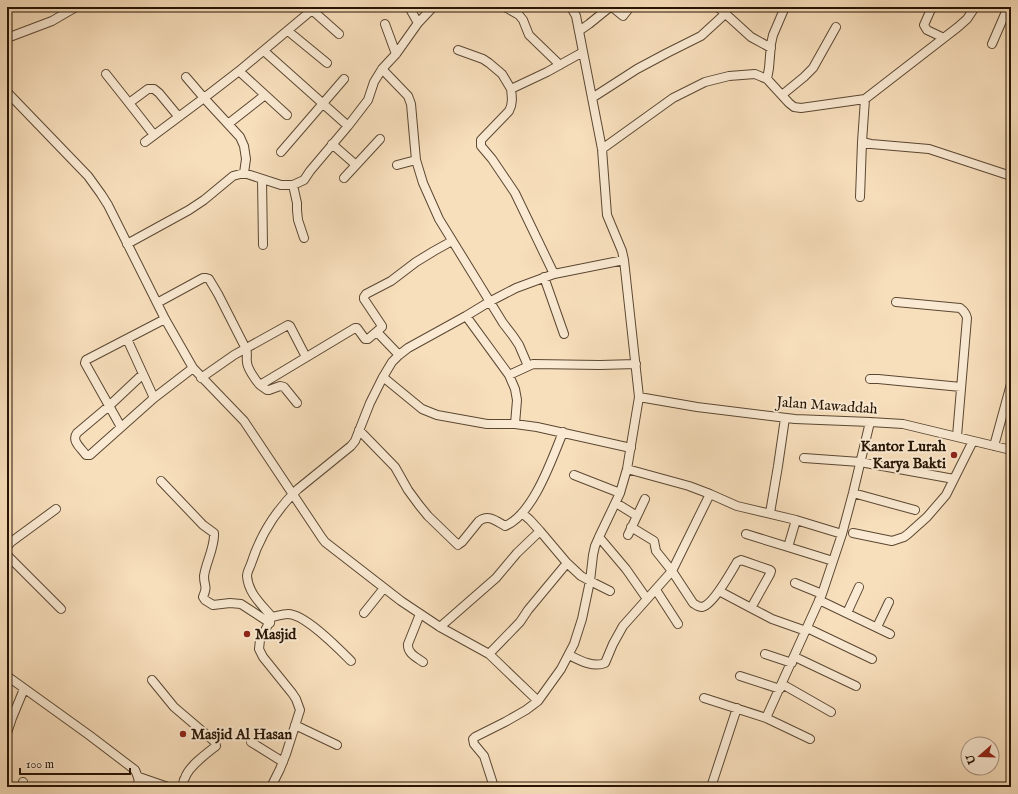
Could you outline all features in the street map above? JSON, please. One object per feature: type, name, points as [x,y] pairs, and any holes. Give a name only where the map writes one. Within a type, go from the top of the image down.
[{"type":"street","points":[[7,38],[52,21],[76,7]]},
{"type":"street","points":[[409,7],[418,22]]},
{"type":"street","points":[[127,244],[189,210],[204,200],[233,176],[244,173],[281,186],[293,186],[304,180],[368,100],[374,82],[382,69],[396,54],[418,22],[433,7]]},
{"type":"street","points":[[505,7],[519,15],[523,20],[529,35],[560,65]]},
{"type":"street","points":[[494,787],[484,756],[474,744],[473,739],[506,722],[538,701],[569,655],[582,619],[590,581],[593,555],[599,537],[620,493],[627,469],[639,397],[624,260],[622,251],[607,215],[602,149],[576,16],[571,7]]},
{"type":"street","points":[[579,31],[611,7],[623,16],[630,7]]},
{"type":"street","points":[[718,7],[750,37],[771,48]]},
{"type":"street","points":[[767,79],[770,68],[773,35],[785,7]]},
{"type":"street","points":[[932,7],[924,25],[927,30],[944,38]]},
{"type":"street","points":[[602,149],[673,98],[705,82],[729,76],[755,74],[767,79],[794,107],[801,108],[865,98],[967,19],[975,7]]},
{"type":"street","points":[[992,44],[1008,7]]},
{"type":"street","points":[[145,142],[239,71],[315,9],[339,34]]},
{"type":"street","points":[[592,98],[637,69],[667,52],[701,36],[725,14]]},
{"type":"street","points":[[385,24],[396,54]]},
{"type":"street","points":[[782,95],[813,68],[836,27]]},
{"type":"street","points":[[288,31],[327,63]]},
{"type":"street","points":[[458,50],[483,59],[489,63],[502,74],[511,89],[511,107],[481,140],[481,146],[492,159],[514,193],[554,274]]},
{"type":"street","points":[[264,51],[348,126]]},
{"type":"street","points":[[511,89],[547,72],[583,52]]},
{"type":"street","points":[[382,69],[408,96],[411,104],[416,160],[423,183],[439,219],[489,302],[514,336],[528,366]]},
{"type":"street","points":[[239,71],[287,115]]},
{"type":"street","points":[[106,74],[154,135]]},
{"type":"street","points":[[186,77],[240,137],[244,146],[246,159],[244,173]]},
{"type":"street","points":[[281,152],[344,79]]},
{"type":"street","points":[[129,104],[148,89],[154,89],[178,116]]},
{"type":"street","points":[[7,92],[88,176],[102,194],[165,319],[193,368],[244,421],[325,542],[420,614],[440,627],[489,654],[538,701]]},
{"type":"street","points":[[228,124],[265,95]]},
{"type":"street","points":[[860,197],[865,98]]},
{"type":"street","points":[[344,178],[380,139]]},
{"type":"street","points":[[862,142],[929,149],[1011,176]]},
{"type":"street","points":[[332,144],[356,165]]},
{"type":"street","points":[[397,165],[416,160]]},
{"type":"street","points":[[262,179],[263,245]]},
{"type":"street","points":[[293,186],[297,203],[298,220],[304,238]]},
{"type":"street","points":[[260,385],[356,327],[366,340],[368,339],[382,326],[364,299],[364,296],[391,280],[416,262],[452,241]]},
{"type":"street","points":[[270,622],[254,596],[247,575],[256,550],[274,518],[293,494],[355,441],[370,403],[392,362],[408,348],[516,288],[554,274],[624,260]]},
{"type":"street","points":[[157,303],[203,278],[209,279],[246,350],[246,361],[250,371],[260,385],[267,390],[280,386],[284,387],[297,403]]},
{"type":"street","points":[[544,278],[564,334]]},
{"type":"street","points":[[896,302],[960,308],[964,311],[967,318],[956,436]]},
{"type":"street","points":[[466,316],[509,375],[515,389],[517,400],[515,424]]},
{"type":"street","points":[[121,427],[85,364],[86,360],[165,319]]},
{"type":"street","points":[[201,378],[234,355],[246,350],[289,325],[306,357]]},
{"type":"street","points":[[377,332],[399,355]]},
{"type":"street","points":[[127,339],[154,398]]},
{"type":"street","points":[[509,375],[533,364],[636,364]]},
{"type":"street","points":[[143,374],[77,433],[75,436],[76,442],[86,455],[90,455],[154,398],[193,368]]},
{"type":"street","points":[[383,377],[422,409],[431,413],[445,417],[488,424],[515,424],[537,427],[631,448]]},
{"type":"street","points":[[870,379],[961,387]]},
{"type":"street","points":[[994,446],[1011,384]]},
{"type":"street","name":"Jalan Mawaddah","points":[[639,397],[697,407],[784,418],[903,424],[1011,450]]},
{"type":"street","points":[[770,513],[784,418]]},
{"type":"street","points":[[766,718],[821,597],[842,534],[870,422]]},
{"type":"street","points":[[359,430],[395,467],[408,490],[419,505],[458,545],[482,518],[491,518],[505,526],[522,513],[536,493],[563,432]]},
{"type":"street","points":[[853,533],[892,541],[904,538],[927,517],[946,495],[973,441]]},
{"type":"street","points":[[804,458],[860,462],[954,479]]},
{"type":"street","points":[[627,469],[689,486],[737,506],[770,513],[842,534]]},
{"type":"street","points":[[574,476],[620,493]]},
{"type":"street","points":[[161,481],[203,525],[214,532],[213,543],[204,576],[206,590],[203,597],[204,599],[213,605],[230,603],[241,604],[270,622]]},
{"type":"street","points":[[853,493],[915,510]]},
{"type":"street","points":[[569,655],[581,661],[595,664],[605,663],[623,626],[672,571],[710,494]]},
{"type":"street","points":[[645,499],[630,531],[654,541],[656,551],[672,571],[693,603],[697,606],[704,606],[715,596],[737,562],[741,560],[771,571],[751,608]]},
{"type":"street","points":[[616,503],[637,516]]},
{"type":"street","points":[[7,547],[11,542],[56,509]]},
{"type":"street","points":[[522,513],[540,531],[567,564],[581,576],[610,590]]},
{"type":"street","points":[[788,547],[796,520]]},
{"type":"street","points":[[440,627],[496,578],[517,553],[540,531]]},
{"type":"street","points":[[746,534],[833,562]]},
{"type":"street","points":[[599,537],[626,568],[647,599]]},
{"type":"street","points":[[7,555],[61,609]]},
{"type":"street","points":[[489,654],[520,622],[528,610],[567,564]]},
{"type":"street","points":[[795,583],[847,613],[890,634]]},
{"type":"street","points":[[847,613],[859,587]]},
{"type":"street","points":[[364,613],[384,588]]},
{"type":"street","points":[[656,590],[678,624]]},
{"type":"street","points":[[719,590],[772,619],[807,630],[872,659]]},
{"type":"street","points":[[877,628],[889,602]]},
{"type":"street","points":[[271,787],[283,762],[300,710],[292,692],[263,657],[259,649],[260,640],[270,622],[288,614],[294,615],[304,620],[323,635],[351,661]]},
{"type":"street","points":[[420,614],[408,644],[408,648],[410,652],[423,662]]},
{"type":"street","points":[[765,654],[793,660],[856,686]]},
{"type":"street","points":[[7,676],[135,770],[139,777],[137,787]]},
{"type":"street","points":[[740,676],[781,687],[831,712]]},
{"type":"street","points":[[152,680],[178,710],[216,744],[216,746],[200,759],[189,771],[184,778],[183,787]]},
{"type":"street","points":[[7,733],[9,717],[24,689]]},
{"type":"street","points":[[704,698],[766,718],[810,739]]},
{"type":"street","points":[[711,787],[736,708]]},
{"type":"street","points":[[295,725],[337,745]]},
{"type":"street","points":[[251,742],[283,762]]},
{"type":"street","points":[[139,777],[168,787]]},
{"type":"place","name":"Kantor Lurah Karya Bakti","points":[[954,455]]},
{"type":"place","name":"Masjid","points":[[247,634]]},
{"type":"place","name":"Masjid Al Hasan","points":[[183,734]]}]
